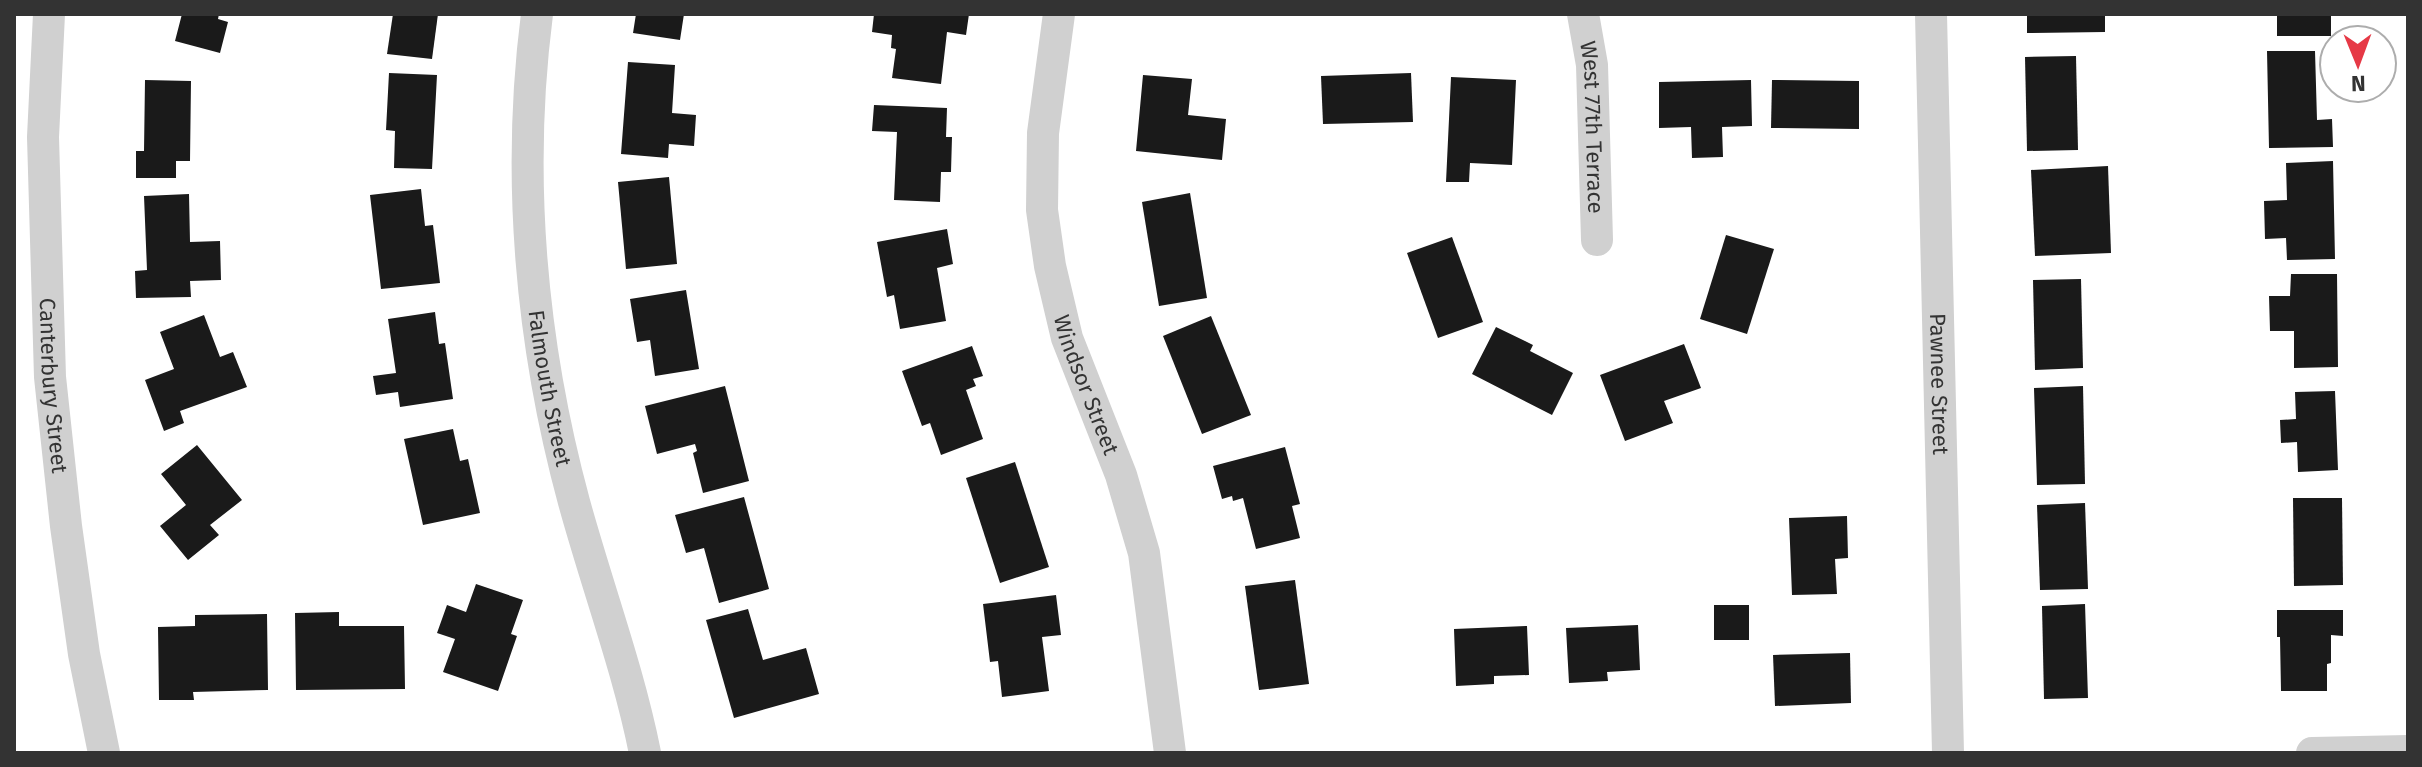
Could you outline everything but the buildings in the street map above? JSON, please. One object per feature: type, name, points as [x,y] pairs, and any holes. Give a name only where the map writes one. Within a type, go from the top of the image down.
[{"type":"street","name":"Canterbury Street","points":[[49,14],[43,137],[50,377],[84,654],[104,753]]},
{"type":"street","name":"Falmouth Street","points":[[537,14],[530,66],[527,170],[534,288],[548,393],[574,501],[636,708],[645,753]]},
{"type":"street","name":"Windsor Street","points":[[1059,14],[1043,133],[1042,210],[1050,266],[1067,338],[1121,475],[1144,553],[1170,753]]},
{"type":"street","name":"West 77th Terrace","points":[[1583,14],[1592,65],[1597,240]]},
{"type":"street","name":"Pawnee Street","points":[[1931,14],[1948,753]]},
{"type":"street","points":[[2312,753],[2408,751]]}]
